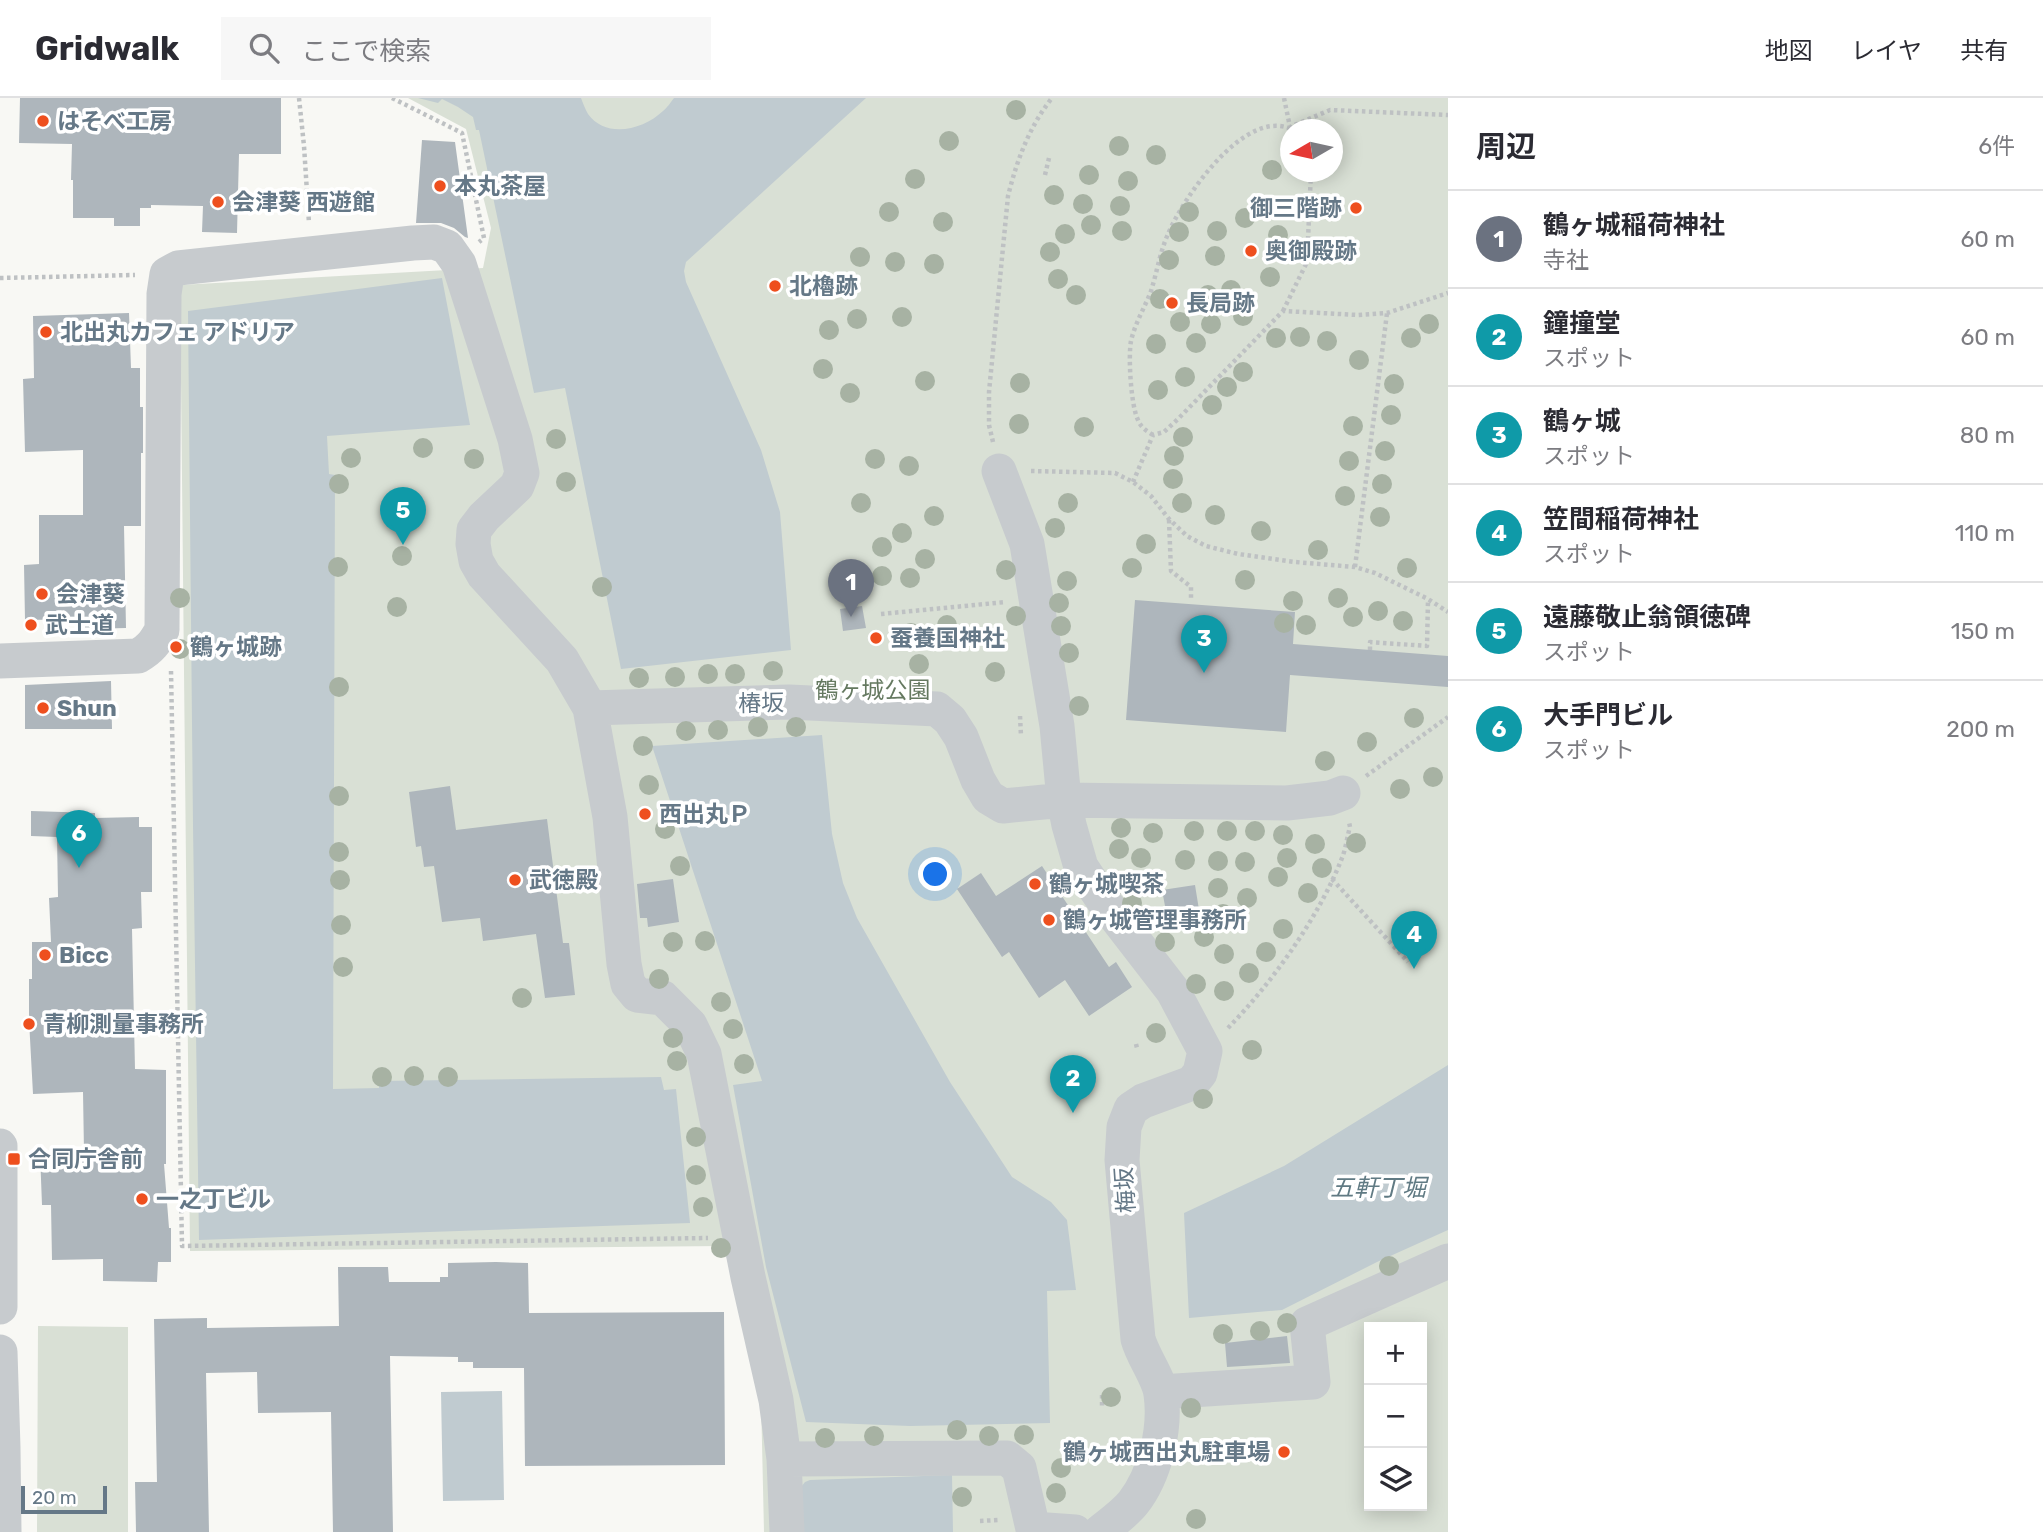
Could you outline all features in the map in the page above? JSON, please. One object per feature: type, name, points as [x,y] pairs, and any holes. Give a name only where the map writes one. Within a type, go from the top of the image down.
[{"type":"street","points":[[0,661],[138,656],[153,645],[162,630],[164,294],[167,274],[178,268],[434,242],[447,247],[459,264],[515,439],[522,473],[517,486],[474,530],[475,561],[484,575],[562,660],[590,708],[610,817],[628,984],[637,995],[663,998],[690,1025],[704,1055],[740,1238],[776,1400],[784,1459],[787,1532]]},
{"type":"street","points":[[999,471],[1027,544],[1057,726],[1064,800],[1081,867],[1105,903],[1173,990],[1205,1051]]},
{"type":"street","name":"椿坂","points":[[590,708],[789,702],[937,709],[950,720],[961,737],[978,780],[988,797],[1003,806],[1064,800],[1287,803],[1330,798],[1343,793]]},
{"type":"street","name":"梅坂","points":[[1161,1392],[1138,1339],[1122,1160],[1124,1126],[1131,1109],[1143,1101],[1192,1083],[1199,1073],[1205,1051]]},
{"type":"street","points":[[0,1146],[0,1307]]},
{"type":"street","points":[[1100,1532],[1132,1505],[1143,1488],[1161,1430],[1161,1392],[1313,1382],[1307,1324],[1448,1261]]},
{"type":"street","points":[[0,1352],[4,1532]]},
{"type":"street","points":[[784,1459],[1007,1458],[1019,1468],[1024,1527],[1075,1532]]},
{"type":"path","points":[[299,98],[311,254]]},
{"type":"path","points":[[392,98],[462,134],[484,238],[459,264]]},
{"type":"path","points":[[1052,98],[1029,133],[1015,166],[1008,196],[989,392],[989,425],[999,471],[1115,473],[1133,482],[1150,496],[1187,536],[1206,546],[1238,554],[1355,567],[1375,573],[1448,612]]},
{"type":"path","points":[[1284,98],[1289,119]]},
{"type":"path","points":[[1310,119],[1330,110],[1448,115]]},
{"type":"path","points":[[1280,126],[1252,132],[1228,150],[1202,178],[1167,235],[1150,293],[1131,342],[1130,366],[1137,419],[1143,429],[1153,435],[1164,432],[1283,311],[1307,262],[1311,182]]},
{"type":"path","points":[[1045,175],[1049,158]]},
{"type":"path","points":[[0,278],[167,274]]},
{"type":"path","points":[[1283,311],[1358,315],[1387,313],[1448,293]]},
{"type":"path","points":[[1355,567],[1387,313]]},
{"type":"path","points":[[1133,482],[1153,435]]},
{"type":"path","points":[[1169,519],[1171,571],[1191,587],[1191,600]]},
{"type":"path","points":[[1370,650],[1370,642],[1427,646],[1428,599]]},
{"type":"path","points":[[880,614],[1007,602]]},
{"type":"path","points":[[162,630],[171,662],[182,1246],[740,1238]]},
{"type":"path","points":[[1020,716],[1021,736]]},
{"type":"path","points":[[1205,1051],[1254,1002],[1311,922],[1342,858],[1350,827],[1343,793],[1448,717]]},
{"type":"path","points":[[1332,878],[1408,962]]},
{"type":"path","points":[[1102,1395],[1102,1406]]},
{"type":"path","points":[[980,1521],[1024,1527]]},
{"type":"green space","name":"鶴ヶ城公園","points":[[408,98],[1448,98],[1448,1532],[764,1532],[761,1399],[724,1246],[190,1251],[180,285],[483,268],[491,228],[466,129]]},
{"type":"green space","points":[[38,1326],[128,1327],[128,1532],[37,1532]]},
{"type":"water","points":[[418,98],[581,98],[588,114],[596,122],[604,127],[625,129],[655,118],[674,98],[866,98],[686,262],[684,271],[686,282],[761,450],[780,512],[791,650],[621,669],[565,388],[534,393],[479,130],[476,130],[473,117],[458,107],[442,99],[438,103]]},
{"type":"water","points":[[442,278],[470,425],[327,436],[329,474],[335,475],[333,1089],[379,1088],[379,1081],[661,1077],[664,1090],[676,1089],[690,1223],[199,1240],[188,311]]},
{"type":"water","points":[[822,735],[832,834],[843,883],[857,918],[950,1082],[1012,1177],[1051,1202],[1067,1220],[1076,1290],[1047,1291],[1050,1423],[910,1426],[806,1422],[766,1267],[733,1085],[762,1081],[652,746]]},
{"type":"water","name":"五軒丁堀","points":[[1448,1065],[1448,1230],[1282,1310],[1189,1318],[1184,1213],[1284,1166]]},
{"type":"water","points":[[502,1391],[504,1500],[443,1501],[441,1392]]},
{"type":"water","points":[[952,1475],[953,1532],[799,1532],[801,1487],[810,1480]]},
{"type":"building","points":[[20,98],[281,98],[281,154],[239,154],[237,233],[202,232],[203,206],[151,205],[151,208],[140,208],[140,226],[114,226],[114,218],[73,218],[72,144],[19,143]]},
{"type":"building","name":"本丸茶屋","points":[[422,140],[455,142],[468,238],[441,223],[416,223]]},
{"type":"building","points":[[129,313],[131,368],[140,368],[143,453],[141,526],[124,526],[126,628],[85,629],[85,619],[25,620],[24,565],[39,564],[39,515],[83,515],[83,450],[25,452],[23,379],[34,378],[33,316]]},
{"type":"building","points":[[1135,600],[1295,612],[1293,644],[1448,656],[1448,687],[1290,675],[1286,732],[1126,720]]},
{"type":"building","points":[[862,606],[866,628],[843,631],[840,609]]},
{"type":"building","points":[[111,681],[112,729],[25,729],[25,685]]},
{"type":"building","points":[[450,786],[456,830],[547,819],[563,943],[569,943],[575,995],[545,998],[536,934],[483,941],[480,918],[442,922],[434,866],[424,867],[421,846],[416,847],[409,792]]},
{"type":"building","points":[[31,811],[95,813],[95,818],[139,817],[139,827],[152,827],[152,892],[141,892],[142,928],[132,929],[135,1069],[166,1070],[164,1164],[171,1228],[171,1262],[158,1262],[157,1282],[103,1281],[103,1259],[52,1260],[51,1205],[42,1205],[40,1153],[84,1152],[83,1092],[33,1094],[29,1020],[32,942],[51,942],[49,898],[58,897],[57,837],[31,836]]},
{"type":"building","points":[[1042,866],[1109,967],[1116,962],[1132,987],[1089,1016],[1065,980],[1039,998],[1009,952],[1002,957],[957,889],[981,873],[996,896]]},
{"type":"building","points":[[673,879],[679,922],[648,927],[647,918],[640,918],[637,884]]},
{"type":"building","points":[[1195,885],[1200,916],[1168,922],[1162,890]]},
{"type":"building","points":[[448,1263],[528,1263],[529,1313],[724,1312],[725,1465],[525,1466],[524,1368],[473,1368],[473,1362],[458,1362],[458,1357],[390,1356],[393,1532],[333,1532],[331,1412],[258,1413],[257,1372],[206,1373],[209,1532],[136,1532],[135,1482],[157,1482],[154,1319],[207,1318],[207,1328],[339,1326],[338,1267],[388,1267],[389,1282],[440,1282],[440,1277],[448,1277]]},
{"type":"building","points":[[1287,1336],[1290,1363],[1227,1367],[1225,1343]]},
{"type":"place","name":"はそべ工房","points":[[43,121]]},
{"type":"place","name":"本丸茶屋","points":[[440,186]]},
{"type":"place","name":"会津葵 西遊館","points":[[218,202]]},
{"type":"place","name":"御三階跡","points":[[1356,208]]},
{"type":"place","name":"奥御殿跡","points":[[1251,251]]},
{"type":"place","name":"北櫓跡","points":[[775,286]]},
{"type":"place","name":"長局跡","points":[[1172,303]]},
{"type":"place","name":"北出丸カフェ アドリア","points":[[46,332]]},
{"type":"place","name":"遠藤敬止翁領徳碑","points":[[403,545]]},
{"type":"place","name":"会津葵","points":[[42,594]]},
{"type":"place","name":"鶴ヶ城稲荷神社","points":[[851,617]]},
{"type":"place","name":"武士道","points":[[31,625]]},
{"type":"place","name":"蚕養国神社","points":[[876,638]]},
{"type":"place","name":"鶴ヶ城跡","points":[[176,647]]},
{"type":"place","name":"鶴ヶ城","points":[[1204,673]]},
{"type":"place","name":"Shun","points":[[43,708]]},
{"type":"place","name":"西出丸Ｐ","points":[[645,814]]},
{"type":"place","name":"大手門ビル","points":[[79,868]]},
{"type":"place","name":"武徳殿","points":[[515,880]]},
{"type":"place","name":"鶴ヶ城喫茶","points":[[1035,884]]},
{"type":"place","name":"鶴ヶ城管理事務所","points":[[1049,920]]},
{"type":"place","name":"Bicc","points":[[45,955]]},
{"type":"place","name":"笠間稲荷神社","points":[[1414,969]]},
{"type":"place","name":"青柳測量事務所","points":[[29,1024]]},
{"type":"place","name":"鐘撞堂","points":[[1073,1113]]},
{"type":"place","name":"合同庁舎前","points":[[14,1159]]},
{"type":"place","name":"一之丁ビル","points":[[142,1199]]},
{"type":"place","name":"鶴ヶ城西出丸駐車場","points":[[1284,1452]]}]
